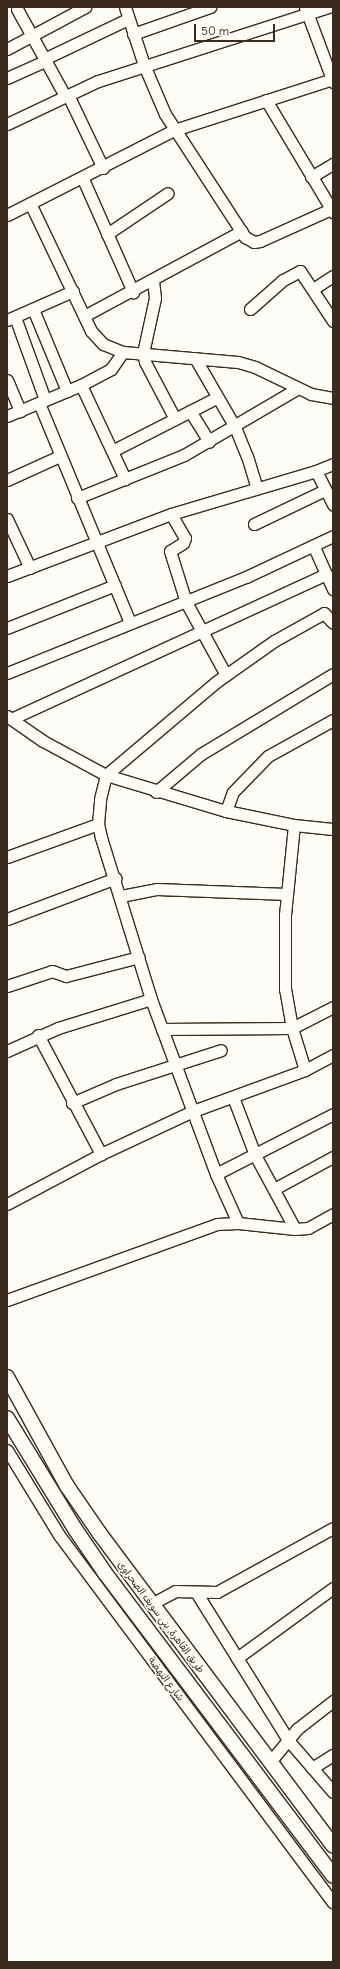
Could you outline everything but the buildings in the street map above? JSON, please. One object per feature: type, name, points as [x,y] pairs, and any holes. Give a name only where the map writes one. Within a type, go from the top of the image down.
[{"type":"main road","name":"طريق القاهرة, بنى سويف الصحراوى","points":[[7,1377],[67,1486],[151,1604],[332,1842]]},
{"type":"main road","name":"طريق القاهرة, بنى سويف الصحراوى","points":[[7,1418],[75,1529],[105,1573],[333,1876]]},
{"type":"street","points":[[7,49],[84,7]]},
{"type":"street","points":[[125,7],[144,65],[174,130],[242,231],[250,240],[260,241],[332,211],[266,100]]},
{"type":"street","points":[[133,34],[210,7]]},
{"type":"street","points":[[7,124],[67,95],[144,65],[306,10],[329,7]]},
{"type":"street","points":[[7,14],[19,8],[45,60],[67,95],[104,168]]},
{"type":"street","points":[[7,214],[104,168],[174,130],[333,80],[306,10]]},
{"type":"street","points":[[7,78],[128,19]]},
{"type":"street","points":[[311,177],[333,164]]},
{"type":"street","points":[[83,178],[133,292]]},
{"type":"street","points":[[107,234],[168,193]]},
{"type":"street","points":[[30,204],[96,340],[123,352],[238,362],[255,367],[298,388],[333,398]]},
{"type":"street","points":[[84,316],[133,292],[242,231]]},
{"type":"street","points":[[250,309],[283,280],[298,271],[303,273],[332,316]]},
{"type":"street","points":[[313,289],[333,276]]},
{"type":"street","points":[[153,281],[155,298],[143,353],[147,368],[175,419]]},
{"type":"street","points":[[73,291],[11,318],[60,456],[130,623]]},
{"type":"street","points":[[33,309],[67,391]]},
{"type":"street","points":[[7,416],[81,385],[111,369],[123,352]]},
{"type":"street","points":[[195,358],[216,398],[234,427],[247,456],[257,489]]},
{"type":"street","points":[[7,380],[20,411]]},
{"type":"street","points":[[81,385],[114,450],[125,479]]},
{"type":"street","points":[[77,498],[125,479],[209,442],[298,388]]},
{"type":"street","points":[[114,450],[216,398]]},
{"type":"street","points":[[190,411],[209,442]]},
{"type":"street","points":[[7,480],[60,456]]},
{"type":"street","points":[[7,576],[171,514],[316,471],[333,464]]},
{"type":"street","points":[[316,471],[333,505]]},
{"type":"street","points":[[254,524],[325,490]]},
{"type":"street","points":[[171,514],[185,538],[183,543],[170,551],[186,602],[226,675]]},
{"type":"street","points":[[7,519],[30,568]]},
{"type":"street","points":[[7,673],[186,602],[314,547],[333,536]]},
{"type":"street","points":[[314,547],[333,589]]},
{"type":"street","points":[[9,717],[326,574]]},
{"type":"street","points":[[7,628],[115,585]]},
{"type":"street","points":[[238,1222],[216,1174],[151,999],[116,878],[98,824],[100,799],[106,775],[226,675],[274,641],[324,613],[333,623]]},
{"type":"street","points":[[156,792],[174,775],[214,745],[333,674]]},
{"type":"street","points":[[9,717],[43,741],[106,775],[156,792],[226,811],[294,825],[333,829]]},
{"type":"street","points":[[226,811],[234,792],[268,756],[333,720]]},
{"type":"street","points":[[7,857],[98,824]]},
{"type":"street","points":[[294,825],[287,894],[285,981],[292,1028],[305,1070]]},
{"type":"street","points":[[7,919],[116,878]]},
{"type":"street","points":[[121,896],[157,889],[287,894]]},
{"type":"street","points":[[7,986],[52,972],[66,976],[139,957]]},
{"type":"street","points":[[7,1051],[38,1036],[78,1021],[151,999]]},
{"type":"street","points":[[162,1030],[292,1028],[333,1007]]},
{"type":"street","points":[[38,1036],[72,1103],[101,1154]]},
{"type":"street","points":[[72,1103],[174,1064],[221,1050]]},
{"type":"street","points":[[7,1204],[101,1154],[193,1111],[305,1070],[333,1055]]},
{"type":"street","points":[[233,1097],[255,1155],[295,1229]]},
{"type":"street","points":[[216,1174],[333,1114]]},
{"type":"street","points":[[274,1189],[333,1157]]},
{"type":"street","points":[[7,1300],[217,1224],[238,1222],[295,1229],[308,1228],[333,1214]]},
{"type":"street","name":"شارع النهضة","points":[[7,1450],[72,1554],[333,1902]]},
{"type":"street","points":[[151,1604],[175,1591],[217,1592],[333,1528]]},
{"type":"street","points":[[196,1592],[288,1740],[333,1792]]},
{"type":"street","points":[[237,1658],[331,1594]]},
{"type":"street","points":[[270,1762],[309,1718],[333,1701]]},
{"type":"street","points":[[312,1768],[333,1755]]}]
